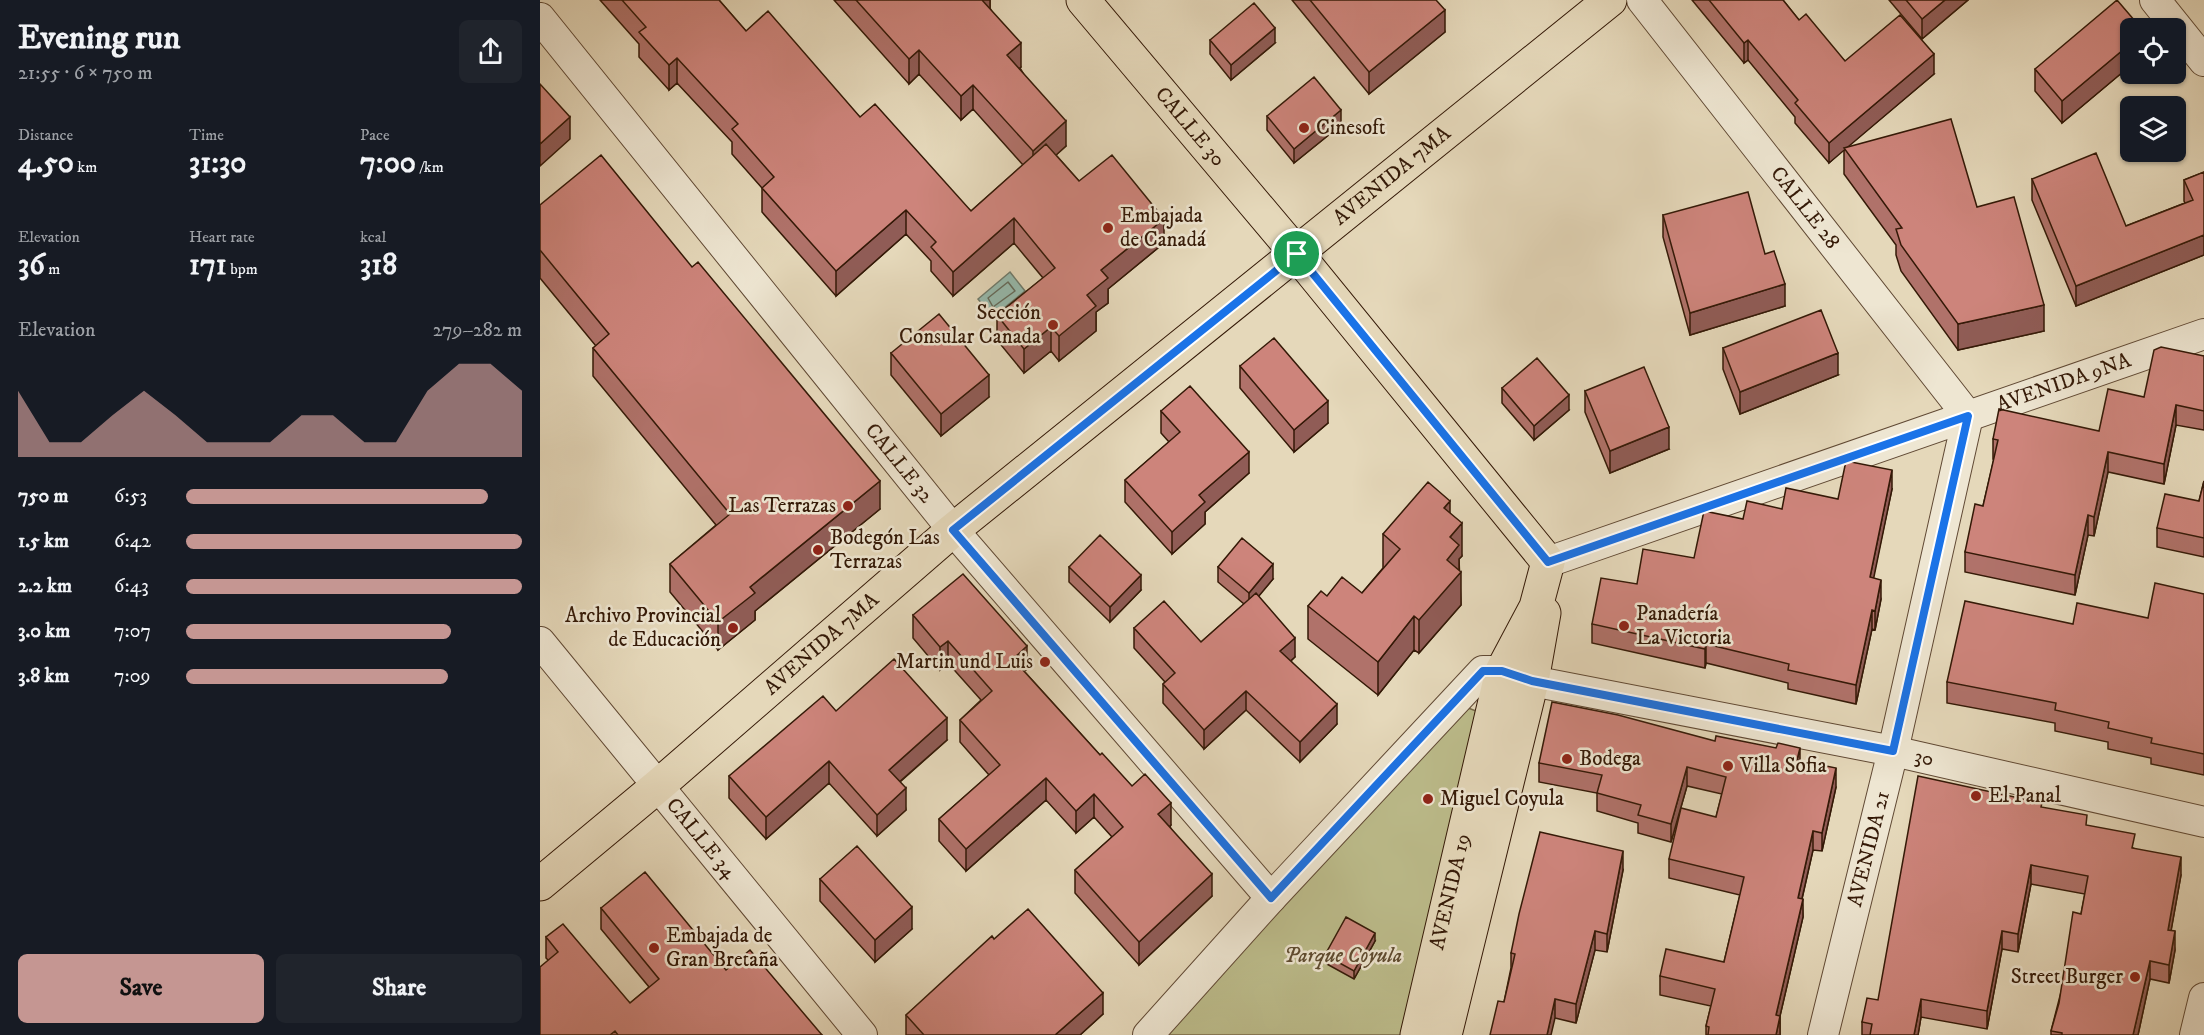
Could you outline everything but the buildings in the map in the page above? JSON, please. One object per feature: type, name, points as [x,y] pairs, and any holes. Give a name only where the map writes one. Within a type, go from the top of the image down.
[{"type":"main road","name":"CALLE 30","points":[[1083,0],[1297,254]]},
{"type":"main road","name":"AVENIDA 7MA","points":[[540,884],[659,785],[953,530],[1610,0]]},
{"type":"main road","points":[[1297,254],[1548,562]]},
{"type":"main road","name":"AVENIDA 19","points":[[1417,1035],[1548,562]]},
{"type":"main road","name":"AVENIDA 19","points":[[1445,1035],[1517,676]]},
{"type":"street","name":"CALLE 28","points":[[1642,0],[1968,416]]},
{"type":"street","points":[[2155,0],[2204,61]]},
{"type":"street","name":"CALLE 32","points":[[540,18],[953,530],[1271,898]]},
{"type":"street","name":"AVENIDA 9NA","points":[[1548,562],[2204,334]]},
{"type":"street","name":"AVENIDA 21","points":[[1823,1035],[1893,751],[1968,416]]},
{"type":"street","name":"CALLE 34","points":[[540,642],[862,1035]]},
{"type":"street","points":[[1148,1035],[1271,898],[1483,671],[1517,676]]},
{"type":"street","name":"30","points":[[1517,676],[1893,751],[2204,822]]},
{"type":"street","points":[[2195,1035],[2204,998]]},
{"type":"green space","name":"Parque Coyula","points":[[1463,706],[1476,711],[1403,1035],[1163,1035]]},
{"type":"water","points":[[1010,272],[1025,291],[993,317],[978,299]]},
{"type":"place","name":"Cinesoft","points":[[1304,128]]},
{"type":"place","name":"Embajada de Canadá","points":[[1108,228]]},
{"type":"place","name":"Sección Consular Canada","points":[[1053,325]]},
{"type":"place","name":"Las Terrazas","points":[[848,506]]},
{"type":"place","name":"Bodegón Las Terrazas","points":[[818,550]]},
{"type":"place","name":"Panadería La Victoria","points":[[1624,626]]},
{"type":"place","name":"Archivo Provincial de Educación","points":[[733,628]]},
{"type":"place","name":"Martin und Luis","points":[[1045,662]]},
{"type":"place","name":"Bodega","points":[[1567,759]]},
{"type":"place","name":"Villa Sofia","points":[[1728,766]]},
{"type":"place","name":"El Panal","points":[[1976,796]]},
{"type":"place","name":"Miguel Coyula","points":[[1428,799]]},
{"type":"place","name":"Embajada de Gran Bretaña","points":[[654,948]]},
{"type":"place","name":"Street Burger","points":[[2135,977]]},
{"type":"route","points":[[1297,254],[1548,562],[1968,416],[1893,751],[1532,681],[1502,671],[1483,671],[1271,898],[953,530],[1297,254]]}]
